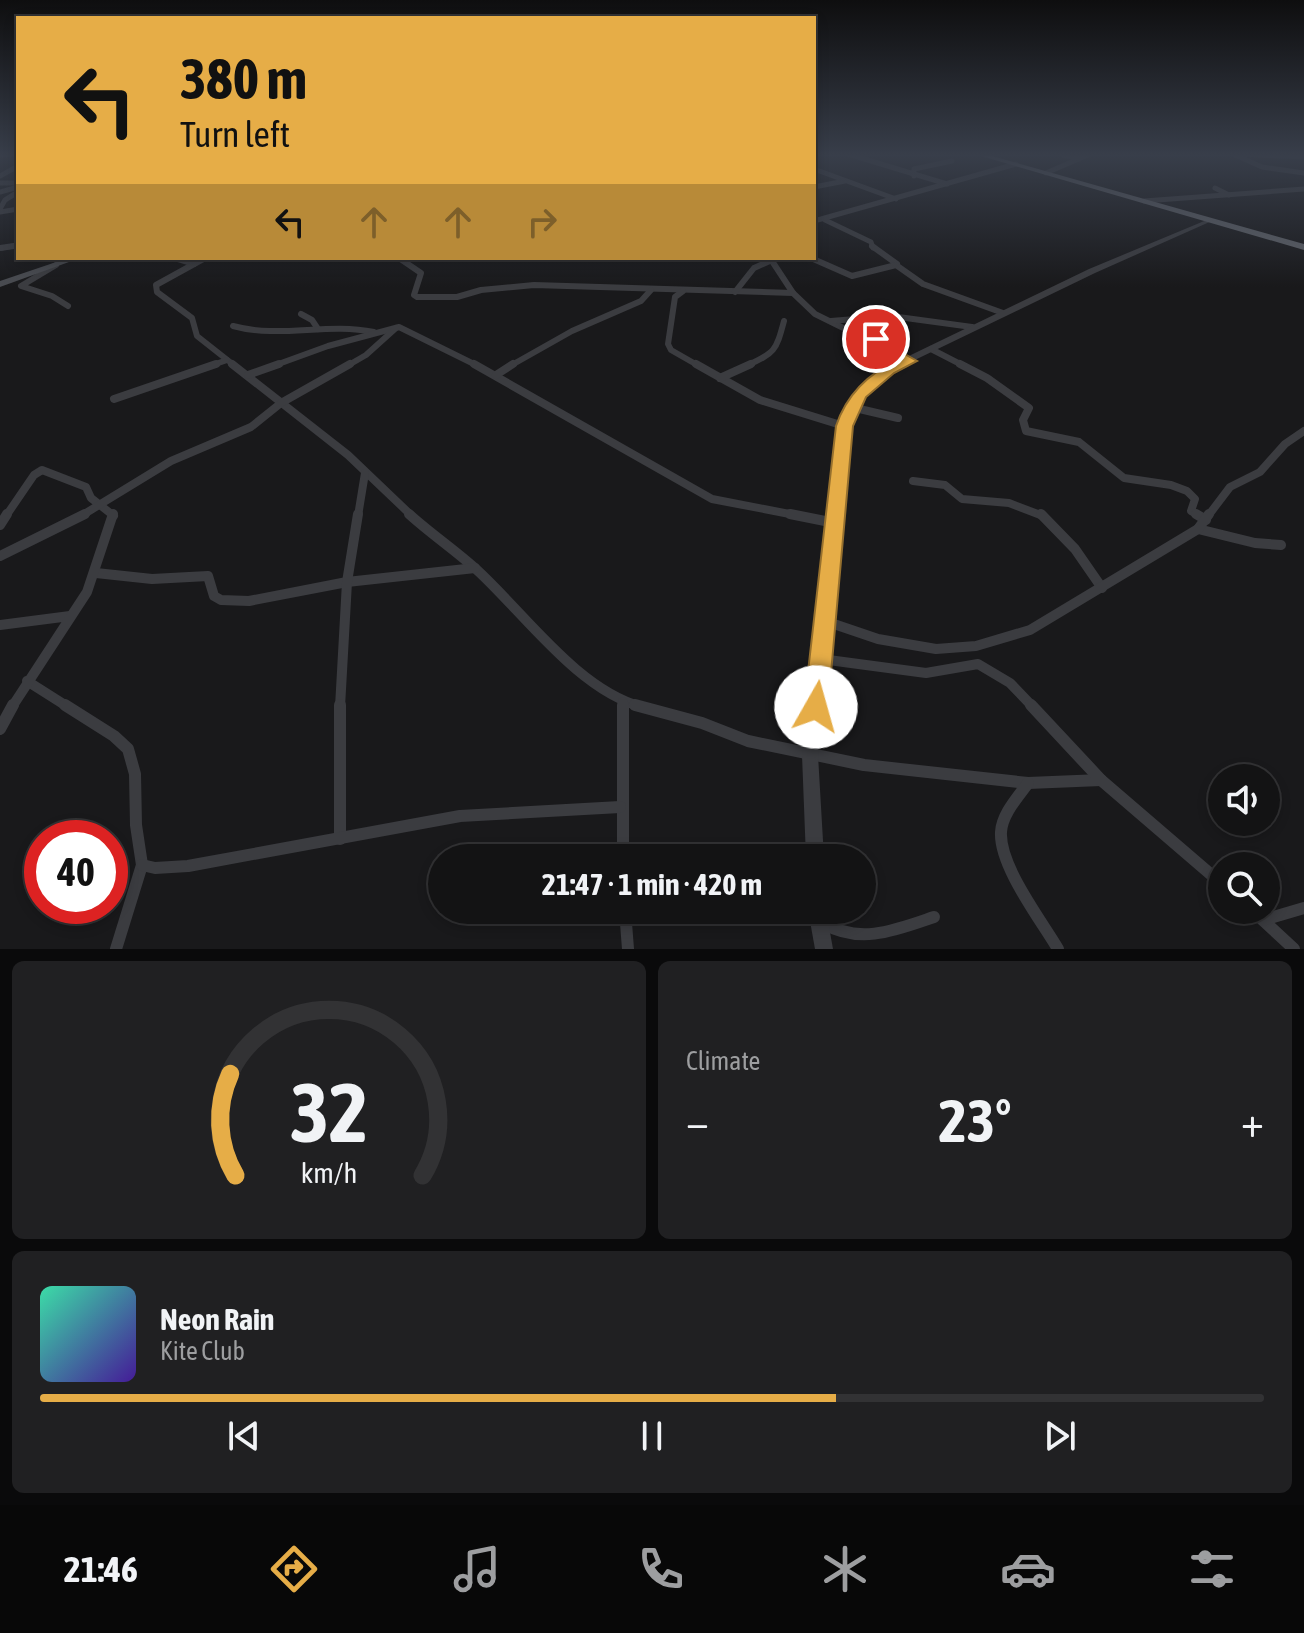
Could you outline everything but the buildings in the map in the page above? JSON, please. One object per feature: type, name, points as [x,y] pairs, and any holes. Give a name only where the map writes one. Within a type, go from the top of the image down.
[{"type":"highway","points":[[1135,198],[1304,247]]},
{"type":"main road","points":[[0,284],[70,260]]},
{"type":"street","points":[[1144,201],[1182,198]]},
{"type":"street","points":[[816,221],[896,199]]},
{"type":"street","points":[[824,219],[871,242],[873,248],[923,284],[1003,313]]},
{"type":"street","points":[[814,844],[810,755],[844,426],[851,407],[860,394],[889,369],[972,327],[1211,220]]},
{"type":"street","points":[[181,260],[194,264]]},
{"type":"street","points":[[201,260],[160,281],[157,292],[192,318],[195,334],[365,473],[428,532],[475,568],[587,678],[623,702],[702,723],[748,741],[864,765],[909,767],[1028,783],[1101,780]]},
{"type":"street","points":[[402,260],[421,273],[414,295],[417,297],[457,297],[481,290],[528,285],[793,293]]},
{"type":"street","points":[[735,292],[754,268],[769,260]]},
{"type":"street","points":[[772,260],[793,293],[826,321],[910,361]]},
{"type":"street","points":[[816,260],[852,276],[899,266]]},
{"type":"street","points":[[56,265],[21,286],[52,296],[68,306]]},
{"type":"street","points":[[496,375],[561,333],[635,305],[651,290]]},
{"type":"street","points":[[684,291],[675,297],[669,347],[760,400],[844,426]]},
{"type":"street","points":[[301,314],[312,320],[318,329]]},
{"type":"street","points":[[826,321],[891,316],[972,327]]},
{"type":"street","points":[[852,320],[876,339],[881,347]]},
{"type":"street","points":[[720,378],[770,355],[777,348],[784,321]]},
{"type":"street","points":[[233,326],[265,333],[353,327],[375,333]]},
{"type":"street","points":[[248,375],[397,327],[496,375],[610,437],[712,499],[835,523]]},
{"type":"street","points":[[0,556],[103,505],[171,461],[251,427],[281,403],[366,355],[397,327]]},
{"type":"street","points":[[931,349],[973,370],[1011,398],[1026,404],[1029,408],[1023,420],[1026,431],[1079,442],[1124,478],[1161,483],[1187,491],[1195,499],[1191,511],[1206,520]]},
{"type":"street","points":[[114,399],[227,360]]},
{"type":"street","points":[[851,407],[898,418]]},
{"type":"street","points":[[825,621],[878,639],[950,649],[976,646],[1030,630],[1198,529],[1230,487],[1260,472],[1285,444],[1304,431]]},
{"type":"street","points":[[0,525],[40,471],[86,487],[91,498],[114,515],[96,573],[0,729]]},
{"type":"street","points":[[340,839],[338,701],[347,582],[365,473]]},
{"type":"street","points":[[913,481],[945,485],[962,499],[1000,501],[1041,514],[1075,549],[1102,588]]},
{"type":"street","points":[[1198,529],[1255,543],[1281,545]]},
{"type":"street","points":[[96,573],[152,579],[208,576],[214,596],[234,602],[347,582],[475,568]]},
{"type":"street","points":[[0,625],[70,616]]},
{"type":"street","points":[[821,659],[926,673],[984,665],[1010,683],[1101,780],[1208,872]]},
{"type":"street","points":[[27,681],[114,736],[128,749],[135,774],[136,825],[142,865],[116,949]]},
{"type":"street","points":[[622,844],[623,702]]},
{"type":"street","points":[[1028,783],[1008,813],[1001,832],[1006,855],[1058,949]]},
{"type":"street","points":[[142,865],[155,868],[188,866],[472,814],[620,807]]},
{"type":"street","points":[[1280,912],[1304,908]]},
{"type":"street","points":[[829,924],[845,938],[865,938],[934,917]]},
{"type":"street","points":[[626,924],[628,949]]},
{"type":"street","points":[[820,924],[824,949]]},
{"type":"street","points":[[1268,924],[1294,949]]},
{"type":"route","points":[[816,707],[844,426],[849,410],[860,394],[889,369],[910,361],[881,347],[876,339]]}]
